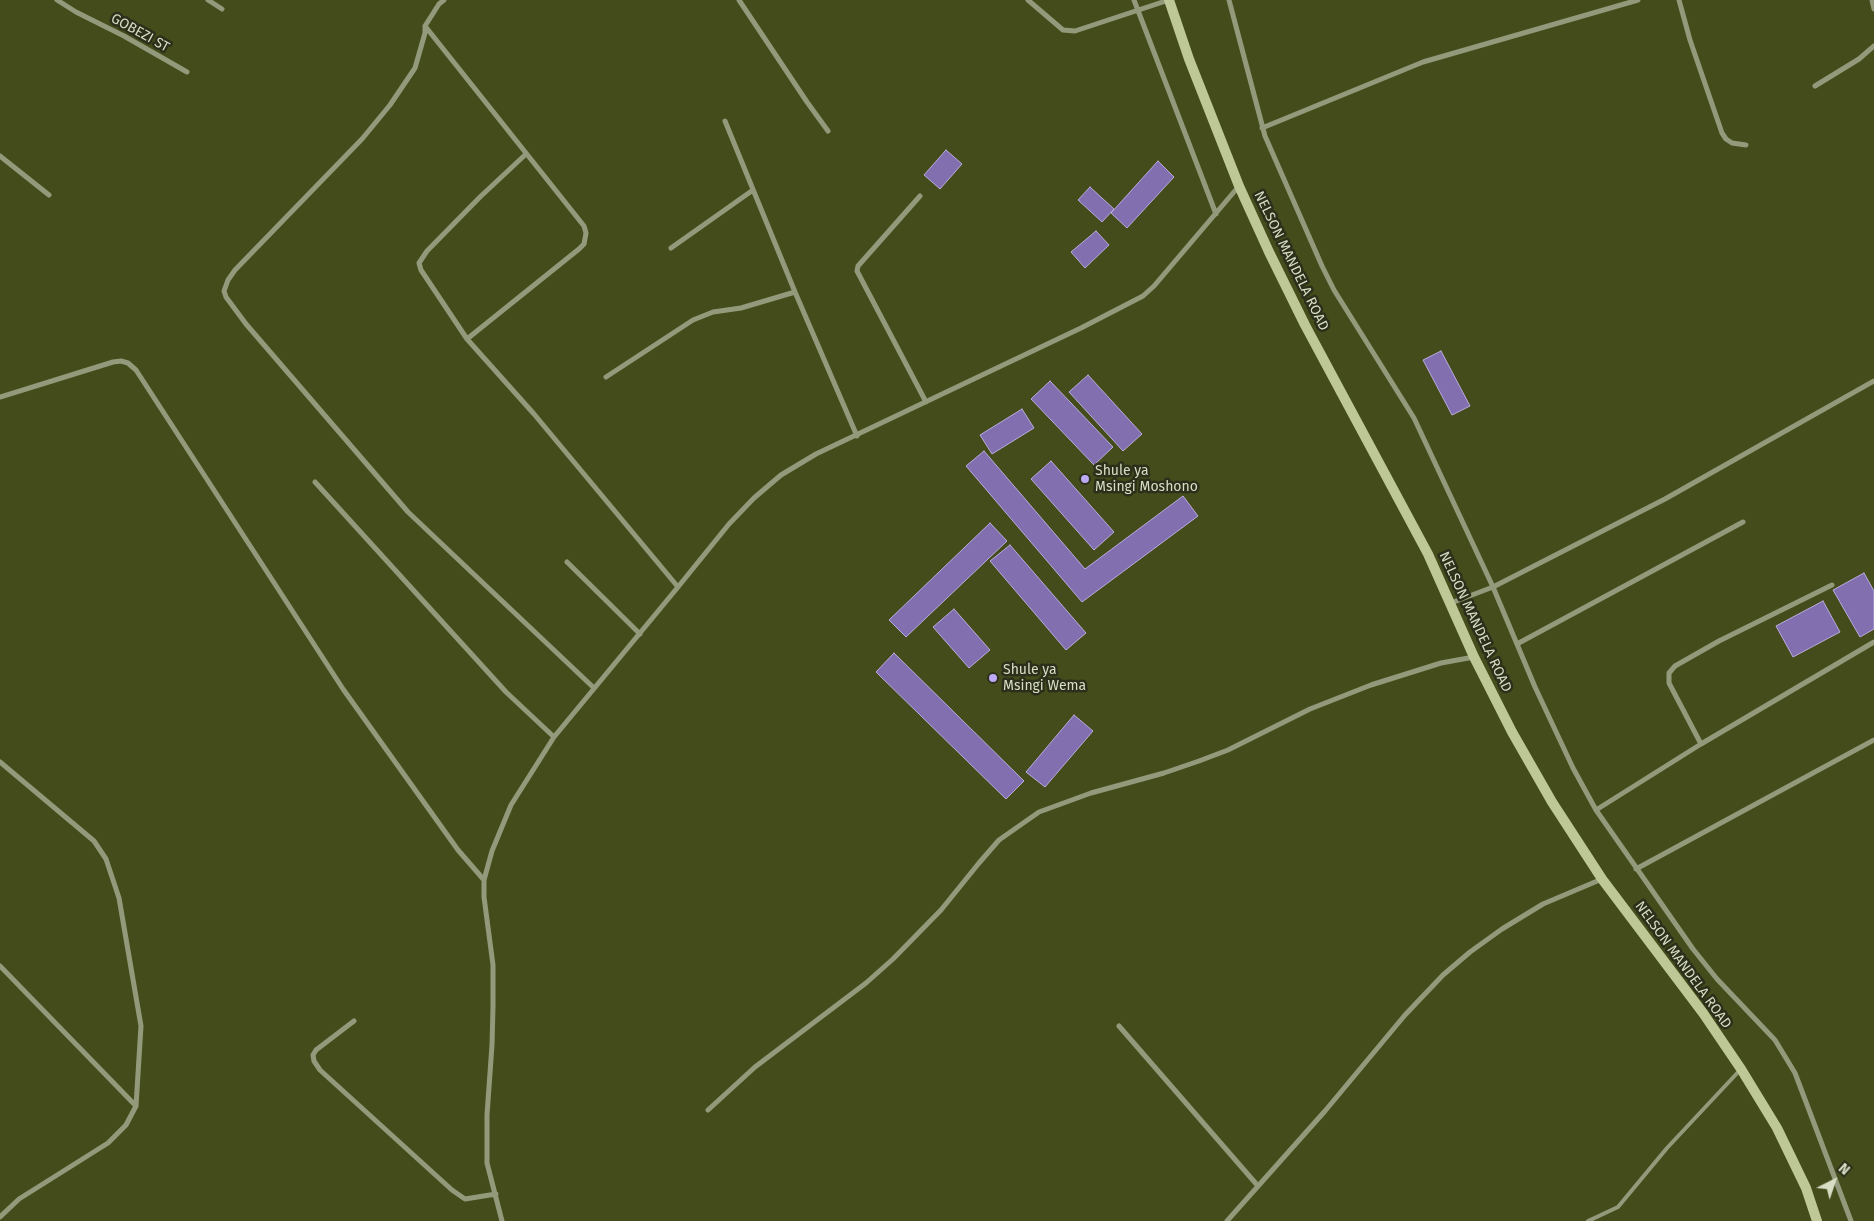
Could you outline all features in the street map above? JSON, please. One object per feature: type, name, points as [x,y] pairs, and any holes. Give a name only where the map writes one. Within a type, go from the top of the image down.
[{"type":"main road","name":"NELSON MANDELA ROAD","points":[[1169,0],[1189,59],[1239,186],[1269,252],[1301,317],[1408,516],[1512,732],[1552,802],[1602,879],[1703,1013],[1777,1128],[1806,1188],[1817,1221]]},
{"type":"street","name":"GOBEZI ST","points":[[57,0],[187,72]]},
{"type":"street","points":[[208,0],[222,9]]},
{"type":"street","points":[[444,0],[435,9],[425,26],[426,33],[415,68],[390,105],[362,139],[235,270],[224,291],[226,297],[246,324],[408,512],[594,688]]},
{"type":"street","points":[[739,0],[828,131]]},
{"type":"street","points":[[1028,0],[1063,30],[1075,31],[1169,0]]},
{"type":"street","points":[[1134,0],[1216,214]]},
{"type":"street","points":[[1229,0],[1262,128],[1322,266],[1334,290],[1414,418],[1493,587],[1535,687],[1573,768],[1596,810],[1693,949],[1711,972],[1775,1040],[1798,1081],[1852,1221]]},
{"type":"street","points":[[1262,128],[1424,62],[1638,0]]},
{"type":"street","points":[[1679,0],[1690,40],[1722,133],[1726,140],[1746,145]]},
{"type":"street","points":[[1872,0],[1874,9]]},
{"type":"street","points":[[425,26],[584,226],[586,233],[586,239],[579,249],[468,339]]},
{"type":"street","points":[[1815,86],[1874,46]]},
{"type":"street","points":[[725,121],[795,292],[857,436]]},
{"type":"street","points":[[526,154],[480,197],[428,251],[419,263],[424,276],[468,339],[534,414],[678,587]]},
{"type":"street","points":[[0,156],[49,195]]},
{"type":"street","points":[[502,1221],[487,1163],[493,965],[484,880],[492,851],[511,804],[554,737],[729,524],[781,475],[816,454],[1114,312],[1143,296],[1154,286],[1239,186]]},
{"type":"street","points":[[671,248],[753,190]]},
{"type":"street","points":[[920,196],[858,266],[857,270],[926,402]]},
{"type":"street","points":[[606,377],[693,320],[713,312],[741,308],[795,292]]},
{"type":"street","points":[[0,397],[113,362],[121,361],[128,363],[136,370],[343,689],[458,850],[484,880]]},
{"type":"street","points":[[1451,604],[1493,587],[1665,499],[1874,381]]},
{"type":"street","points":[[315,482],[506,692],[554,737]]},
{"type":"street","points":[[1517,644],[1743,522]]},
{"type":"street","points":[[567,562],[640,634]]},
{"type":"street","points":[[1701,744],[1668,683],[1669,673],[1682,661],[1832,585]]},
{"type":"street","points":[[1596,810],[1701,744],[1874,642]]},
{"type":"street","points":[[708,1110],[754,1067],[858,989],[893,959],[941,910],[999,840],[1039,812],[1091,793],[1164,774],[1228,750],[1310,710],[1371,685],[1441,663],[1474,656]]},
{"type":"street","points":[[1636,869],[1874,740]]},
{"type":"street","points":[[0,762],[94,841],[106,859],[119,898],[142,1026],[136,1106],[126,1125],[108,1143],[19,1199],[0,1217]]},
{"type":"street","points":[[1227,1221],[1325,1111],[1406,1015],[1443,976],[1486,940],[1543,904],[1602,879]]},
{"type":"street","points":[[0,966],[136,1106]]},
{"type":"street","points":[[354,1021],[316,1050],[313,1055],[314,1061],[320,1070],[452,1190],[465,1199],[496,1194]]},
{"type":"street","points":[[1119,1026],[1258,1186]]},
{"type":"lane","points":[[1588,1221],[1618,1207],[1667,1148],[1740,1069]]},
{"type":"building","points":[[946,150],[962,164],[940,189],[924,175]]},
{"type":"building","points":[[1158,161],[1174,177],[1127,228],[1111,213]]},
{"type":"building","points":[[1090,187],[1114,209],[1102,222],[1078,200]]},
{"type":"building","points":[[1096,231],[1109,245],[1085,268],[1071,252]]},
{"type":"building","points":[[1441,351],[1470,406],[1452,415],[1423,360]]},
{"type":"building","points":[[1088,375],[1142,434],[1123,451],[1069,392]]},
{"type":"building","points":[[1050,381],[1113,447],[1094,465],[1031,399]]},
{"type":"building","points":[[1022,409],[1034,428],[992,454],[980,435]]},
{"type":"building","points":[[984,451],[1085,569],[1183,496],[1198,516],[1082,602],[966,466]]},
{"type":"building","points":[[1051,461],[1114,532],[1094,550],[1031,479]]},
{"type":"building","points":[[990,523],[1007,541],[906,637],[889,620]]},
{"type":"building","points":[[1010,545],[1086,633],[1066,650],[990,561]]},
{"type":"building","points":[[1864,573],[1874,591],[1874,629],[1860,637],[1833,590]]},
{"type":"building","points":[[1823,601],[1840,632],[1793,657],[1776,626]]},
{"type":"building","points":[[954,609],[990,650],[969,668],[933,627]]},
{"type":"building","points":[[894,653],[1024,781],[1006,799],[876,672]]},
{"type":"building","points":[[1074,715],[1093,731],[1045,787],[1026,772]]},
{"type":"place","name":"Shule ya Msingi Moshono","points":[[1085,479]]},
{"type":"place","name":"Shule ya Msingi Wema","points":[[993,678]]}]
